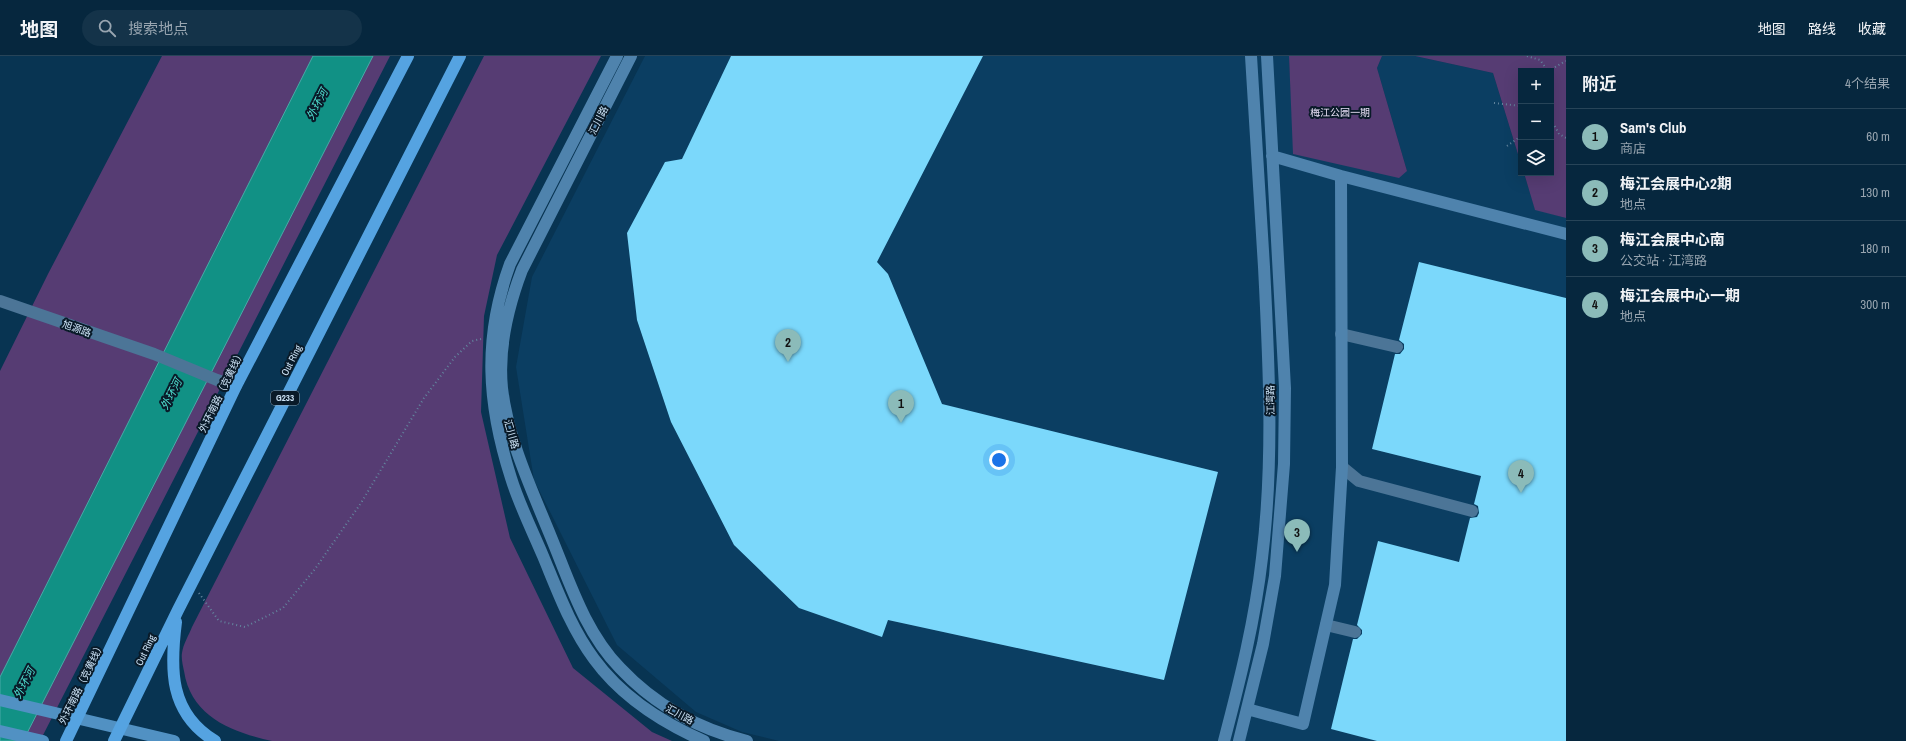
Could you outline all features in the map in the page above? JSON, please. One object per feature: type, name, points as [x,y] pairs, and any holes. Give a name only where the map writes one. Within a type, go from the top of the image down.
[{"type":"highway","name":"外环南路（克黄线）","points":[[66,741],[78,719],[236,386],[408,56]]},
{"type":"highway","name":"Out Ring","points":[[114,741],[178,610],[460,56]]},
{"type":"highway","points":[[178,610],[173,647],[176,693],[192,720],[215,741]]},
{"type":"main road","points":[[0,700],[174,741]]},
{"type":"main road","points":[[0,731],[39,740]]},
{"type":"street","name":"汇川路","points":[[617,56],[510,264],[501,289],[492,338],[490,362],[493,400],[500,437],[511,479],[573,628],[594,660],[612,680],[650,712],[680,730],[704,741]]},
{"type":"street","name":"汇川路","points":[[630,56],[522,270],[512,296],[502,355],[502,387],[506,413],[525,473],[583,614],[605,650],[634,682],[666,707],[711,729],[747,741]]},
{"type":"street","name":"江湾路","points":[[1224,741],[1251,632],[1257,596],[1262,557],[1270,420],[1269,366],[1251,56]]},
{"type":"street","name":"江湾路","points":[[1239,741],[1263,644],[1275,576],[1284,464],[1285,388],[1267,56]]},
{"type":"street","points":[[1272,156],[1341,176],[1566,234]]},
{"type":"street","points":[[1247,709],[1303,724],[1335,586],[1342,467],[1341,176]]},
{"type":"street","name":"旭源路","points":[[0,301],[154,354],[217,380],[236,386]]},
{"type":"street","points":[[1342,334],[1397,347]]},
{"type":"street","points":[[1342,467],[1359,481],[1472,511]]},
{"type":"street","points":[[1326,625],[1355,632]]},
{"type":"path","points":[[1527,56],[1540,60],[1546,68]]},
{"type":"path","points":[[1553,68],[1566,61]]},
{"type":"path","points":[[1494,103],[1518,106]]},
{"type":"path","points":[[1554,125],[1559,134],[1566,138]]},
{"type":"path","points":[[1507,146],[1518,138]]},
{"type":"path","points":[[192,583],[219,621],[245,627],[283,608],[315,569],[361,503],[424,398],[454,357],[472,341],[492,338]]},
{"type":"shaded area","points":[[645,56],[1289,56],[1294,154],[1407,171],[1377,68],[1382,56],[1415,56],[1493,73],[1518,154],[1518,176],[1525,176],[1535,209],[1566,218],[1566,741],[779,741],[742,732],[696,712],[617,645],[534,480],[516,367],[532,277]]},
{"type":"green space","points":[[162,56],[390,56],[40,741],[0,741],[0,371],[48,274]]},
{"type":"green space","points":[[484,56],[601,56],[497,255],[484,316],[481,412],[510,538],[573,668],[652,732],[672,741],[272,741],[242,733],[216,720],[204,711],[195,700],[188,687],[184,671],[182,653],[184,646],[192,627]]},
{"type":"green space","name":"梅江公园一期","points":[[1289,56],[1382,56],[1377,68],[1407,171],[1399,178],[1293,154]]},
{"type":"green space","points":[[1415,56],[1566,56],[1566,218],[1535,210],[1525,176],[1554,176],[1554,68],[1518,68],[1518,154],[1493,73]]},
{"type":"water","name":"外环河","points":[[313,56],[373,56],[23,741],[0,741],[0,677]]},
{"type":"building","points":[[731,56],[983,56],[877,262],[888,274],[942,404],[1218,472],[1164,680],[888,620],[882,637],[799,608],[734,545],[671,422],[637,320],[627,233],[665,162],[682,159]]},
{"type":"building","points":[[1419,262],[1566,298],[1566,741],[1377,741],[1331,729],[1353,639],[1357,639],[1362,634],[1362,630],[1357,625],[1378,541],[1459,562],[1470,518],[1477,517],[1479,513],[1478,506],[1474,504],[1481,476],[1372,449],[1395,354],[1400,354],[1404,349],[1404,344],[1399,340]]},
{"type":"place","name":"梅江会展中心2期","points":[[788,362]]},
{"type":"place","name":"Sam's Club","points":[[901,423]]},
{"type":"place","name":"梅江会展中心一期","points":[[1521,493]]},
{"type":"place","name":"梅江会展中心南","points":[[1297,552]]}]
